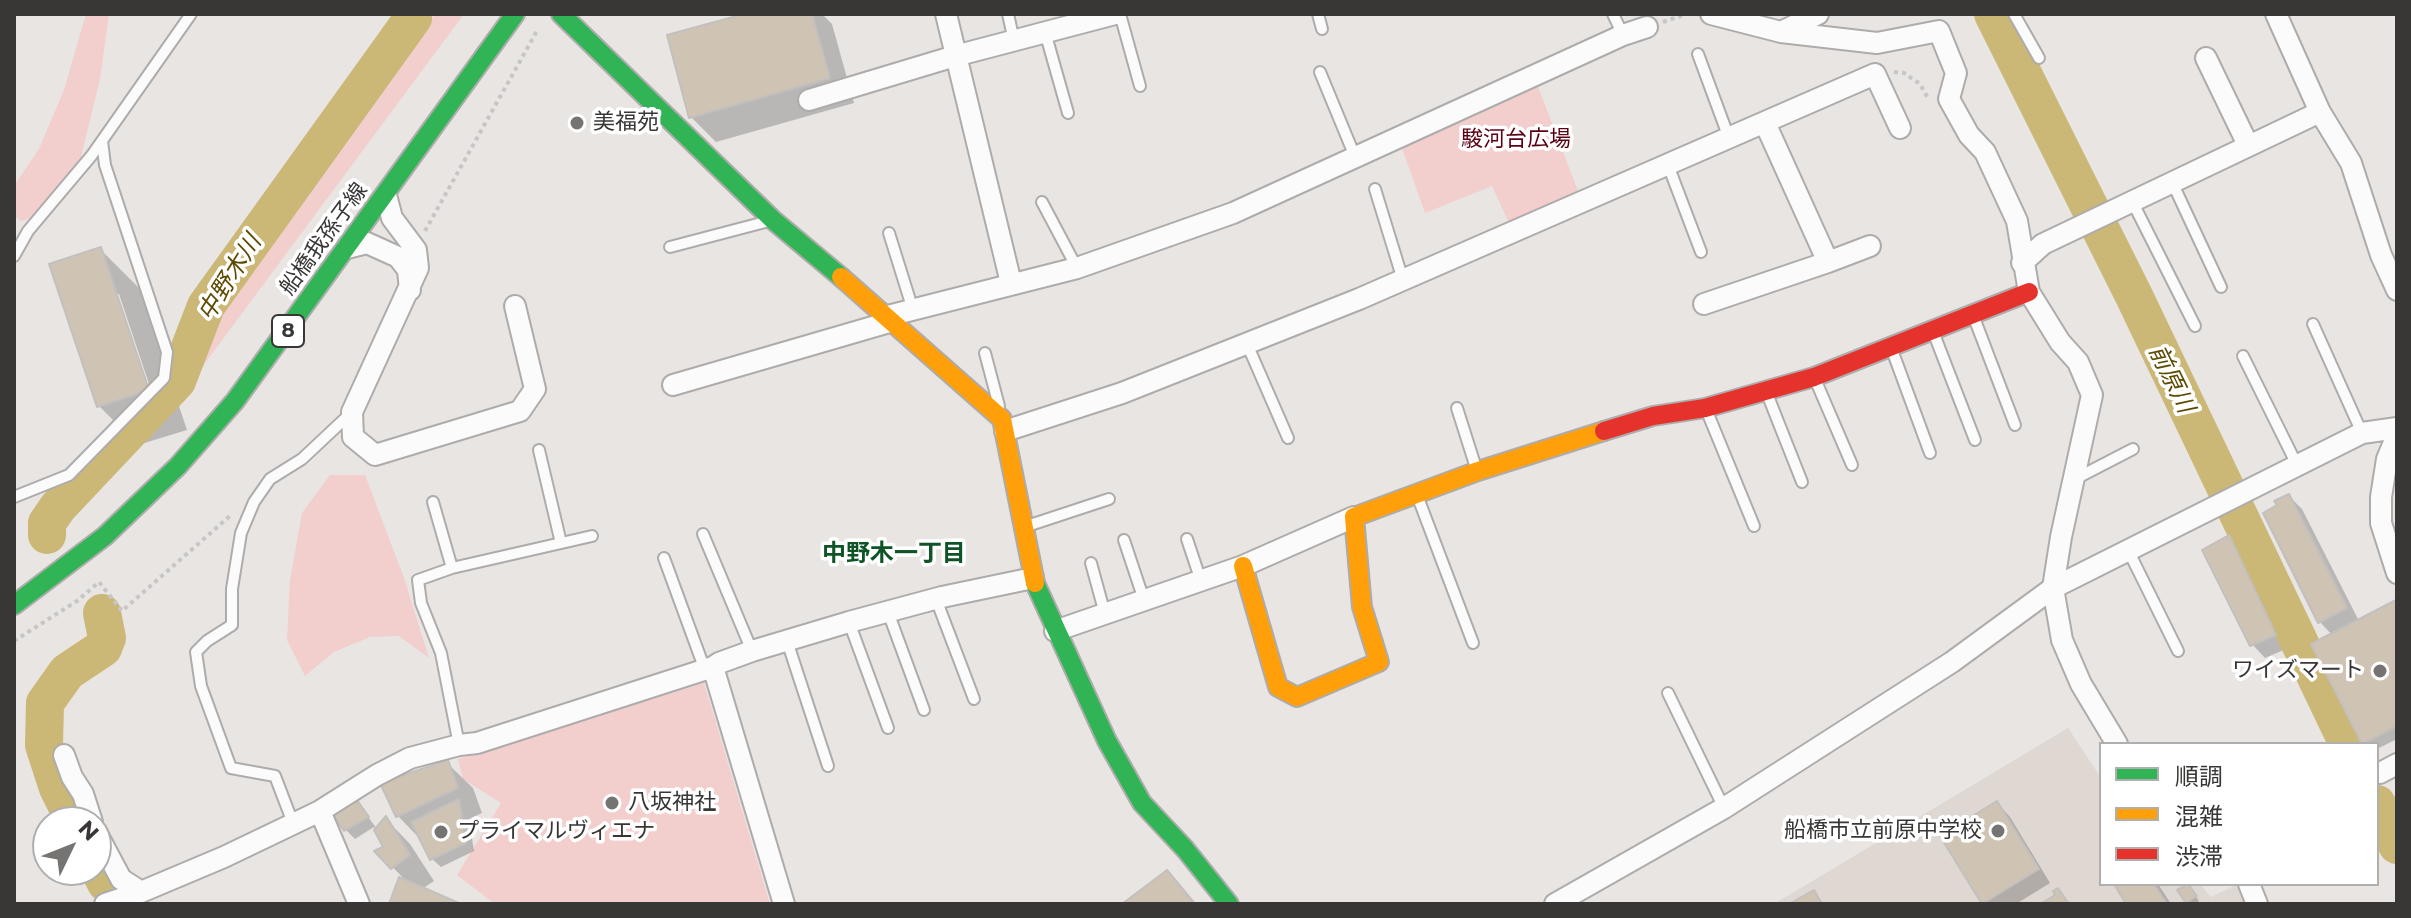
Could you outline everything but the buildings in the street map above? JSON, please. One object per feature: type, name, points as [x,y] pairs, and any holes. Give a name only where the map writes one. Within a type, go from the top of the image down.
[{"type":"street","name":"船橋我孫子線","points":[[14,605],[105,536],[178,466],[235,401],[515,14]]},
{"type":"street","points":[[561,14],[773,220],[890,318],[1004,425],[1033,578],[1055,631],[1107,741],[1142,803],[1185,849],[1229,904]]},
{"type":"street","points":[[946,14],[1011,283]]},
{"type":"street","points":[[809,100],[1045,32],[1064,21],[1118,14]]},
{"type":"street","points":[[1711,14],[1781,32],[1877,43],[1939,31],[1956,73],[1949,99],[1969,135],[1985,152],[2017,221],[2029,292],[2060,342],[2078,362],[2092,395],[2053,588],[2062,640],[2075,670],[2116,742]]},
{"type":"street","points":[[1781,32],[1818,14]]},
{"type":"street","points":[[2276,14],[2320,112],[2351,163],[2381,255],[2397,290]]},
{"type":"street","points":[[673,385],[913,310],[1077,268],[1233,213],[1623,35],[1647,27]]},
{"type":"street","points":[[2206,58],[2248,145]]},
{"type":"street","points":[[1004,425],[1122,393],[1247,344],[1403,280],[1875,74],[1900,128]]},
{"type":"street","points":[[2022,263],[2043,244],[2320,112]]},
{"type":"street","points":[[1765,123],[1828,262]]},
{"type":"street","points":[[386,195],[392,218],[416,250],[418,268],[352,412],[353,437],[375,455],[520,411],[535,389],[515,306]]},
{"type":"street","points":[[347,248],[367,243],[398,257],[408,270],[410,290]]},
{"type":"street","points":[[1704,304],[1870,246]]},
{"type":"street","points":[[1055,631],[1243,566],[1354,517],[1478,471],[1653,416],[1705,408],[1814,377],[2029,292]]},
{"type":"street","points":[[1555,904],[1724,808],[1952,662],[2053,588],[2362,433],[2397,428]]},
{"type":"street","points":[[2397,435],[2387,459],[2381,523],[2397,573]]},
{"type":"street","points":[[1243,566],[1278,687],[1297,697],[1379,662],[1362,607],[1354,517]]},
{"type":"street","points":[[105,904],[224,857],[320,811],[410,758],[477,743],[709,668],[752,651],[849,622],[1033,578]]},
{"type":"street","points":[[709,668],[784,904]]},
{"type":"street","points":[[64,755],[87,806]]},
{"type":"street","points":[[320,811],[359,904]]},
{"type":"street","points":[[112,862],[121,879],[141,892]]},
{"type":"lane","points":[[14,256],[28,231],[102,141],[191,14]]},
{"type":"lane","points":[[1008,14],[1014,41]]},
{"type":"lane","points":[[1118,14],[1140,86]]},
{"type":"lane","points":[[1318,14],[1322,29]]},
{"type":"lane","points":[[1613,14],[1623,35]]},
{"type":"lane","points":[[2014,14],[2039,58]]},
{"type":"lane","points":[[1045,32],[1068,113]]},
{"type":"lane","points":[[1698,54],[1729,138]]},
{"type":"lane","points":[[1320,72],[1356,159]]},
{"type":"lane","points":[[14,497],[69,475],[164,378],[167,352],[105,165],[102,141]]},
{"type":"lane","points":[[1668,165],[1701,252]]},
{"type":"lane","points":[[2172,182],[2221,287]]},
{"type":"lane","points":[[1375,189],[1403,280]]},
{"type":"lane","points":[[2132,201],[2195,326]]},
{"type":"lane","points":[[1042,202],[1077,268]]},
{"type":"lane","points":[[670,247],[773,220]]},
{"type":"lane","points":[[889,233],[913,310]]},
{"type":"lane","points":[[1973,315],[2015,425]]},
{"type":"lane","points":[[2313,324],[2362,433]]},
{"type":"lane","points":[[1933,332],[1975,440]]},
{"type":"lane","points":[[1247,344],[1288,438]]},
{"type":"lane","points":[[1892,348],[1930,453]]},
{"type":"lane","points":[[985,353],[1004,425]]},
{"type":"lane","points":[[2243,356],[2297,465]]},
{"type":"lane","points":[[1814,377],[1852,465]]},
{"type":"lane","points":[[1766,390],[1802,482]]},
{"type":"lane","points":[[1457,408],[1478,471]]},
{"type":"lane","points":[[1705,408],[1754,526]]},
{"type":"lane","points":[[293,823],[275,776],[231,768],[201,686],[196,652],[232,625],[232,589],[241,533],[254,502],[270,479],[302,459],[352,412]]},
{"type":"lane","points":[[2075,479],[2133,449]]},
{"type":"lane","points":[[539,450],[561,543]]},
{"type":"lane","points":[[1416,493],[1473,643]]},
{"type":"lane","points":[[1024,527],[1109,499]]},
{"type":"lane","points":[[433,502],[452,568]]},
{"type":"lane","points":[[703,534],[752,651]]},
{"type":"lane","points":[[459,745],[441,653],[421,603],[418,580],[452,568],[592,536]]},
{"type":"lane","points":[[1187,539],[1201,581]]},
{"type":"lane","points":[[1124,540],[1144,600]]},
{"type":"lane","points":[[2128,550],[2178,651]]},
{"type":"lane","points":[[664,558],[709,668]]},
{"type":"lane","points":[[1091,563],[1105,614]]},
{"type":"lane","points":[[936,599],[974,699]]},
{"type":"lane","points":[[888,612],[924,710]]},
{"type":"lane","points":[[849,622],[888,728]]},
{"type":"lane","points":[[787,641],[828,766]]},
{"type":"lane","points":[[1668,693],[1724,808]]},
{"type":"path","points":[[416,250],[540,27]]},
{"type":"path","points":[[1875,74],[1889,71],[1904,73],[1920,84],[1933,108]]},
{"type":"path","points":[[14,641],[77,601],[99,582],[122,611],[247,500],[254,502]]},
{"type":"shaded area","name":"船橋市立前原中学校","points":[[2068,728],[2099,775],[2099,886],[2202,886],[2211,897],[2239,886],[2247,904],[1774,904]]},
{"type":"green space","points":[[86,14],[109,14],[100,79],[81,157],[31,218],[21,221],[14,216],[14,186],[39,149],[64,90]]},
{"type":"green space","points":[[435,14],[464,14],[194,378],[209,330]]},
{"type":"green space","name":"駿河台広場","points":[[1537,84],[1578,191],[1509,223],[1492,186],[1425,213],[1402,148]]},
{"type":"green space","points":[[330,475],[365,475],[404,578],[429,658],[399,636],[370,637],[334,652],[305,676],[287,640],[290,580],[302,513]]},
{"type":"green space","points":[[704,683],[770,904],[495,904],[457,875],[501,803],[463,779],[458,759]]},
{"type":"waterway","name":"中野木川","points":[[47,535],[47,523],[58,507],[177,381],[206,306],[413,18],[412,14]]},
{"type":"waterway","name":"前原川","points":[[1993,14],[2134,296],[2347,742]]},
{"type":"waterway","name":"中野木川","points":[[67,806],[44,745],[45,703],[67,672],[103,648],[107,638],[102,613]]},
{"type":"waterway","name":"前原川","points":[[2379,808],[2397,845]]},
{"type":"traffic: fast","points":[[14,605],[105,536],[178,466],[235,401],[515,14]]},
{"type":"traffic: fast","points":[[561,14],[773,220],[841,277]]},
{"type":"traffic: fast","points":[[1035,583],[1107,741],[1142,803],[1185,849],[1229,904]]},
{"type":"traffic: slow","points":[[841,277],[1002,419],[1035,583]]},
{"type":"traffic: slow","points":[[1243,566],[1278,687],[1297,697],[1379,662],[1362,607],[1354,517],[1478,471],[1604,431]]},
{"type":"traffic: jam","points":[[1604,431],[1653,416],[1705,408],[1814,377],[2029,292]]},
{"type":"place","name":"美福苑","points":[[577,123]]},
{"type":"place","name":"ワイズマート","points":[[2380,671]]},
{"type":"place","name":"八坂神社","points":[[612,803]]},
{"type":"place","name":"船橋市立前原中学校","points":[[1998,831]]},
{"type":"place","name":"プライマルヴィエナ","points":[[441,832]]},
{"type":"district","name":"中野木一丁目","points":[[894,554]]}]
